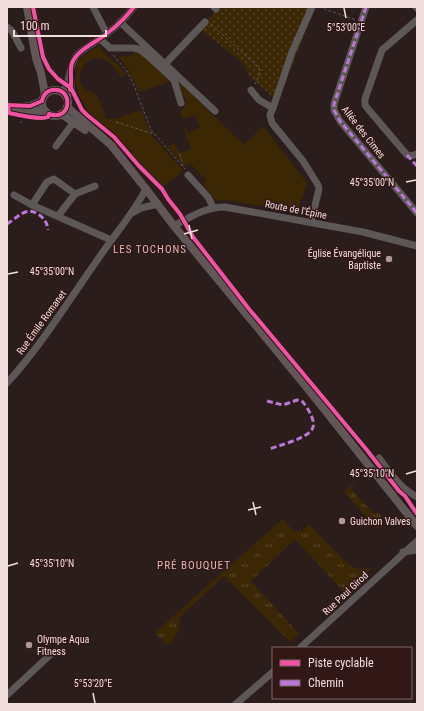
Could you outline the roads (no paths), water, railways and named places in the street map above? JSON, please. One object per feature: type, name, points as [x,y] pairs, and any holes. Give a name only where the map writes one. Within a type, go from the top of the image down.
[{"type":"main road","points":[[26,7],[36,58],[41,74],[43,98],[42,107],[46,112],[53,116],[61,114],[76,119]]},
{"type":"main road","points":[[41,74],[62,93],[67,107],[76,119],[111,145],[174,226],[308,389],[417,526]]},
{"type":"main road","points":[[8,106],[30,106],[43,98],[50,91],[62,93]]},
{"type":"main road","points":[[8,106],[12,109],[46,112]]},
{"type":"main road","points":[[61,114],[67,107]]},
{"type":"street","points":[[92,7],[107,34]]},
{"type":"street","points":[[62,93],[71,88],[72,62],[76,56],[107,34],[134,7]]},
{"type":"street","points":[[311,222],[319,189],[318,185],[303,161],[272,124],[270,115],[292,52],[312,7]]},
{"type":"street","name":"Allée des Cimes","points":[[366,7],[334,104],[334,110],[340,121],[417,213]]},
{"type":"street","points":[[417,20],[382,50],[365,99],[365,105],[407,155],[411,156],[417,154]]},
{"type":"street","points":[[165,64],[207,21]]},
{"type":"street","points":[[120,22],[215,111]]},
{"type":"street","points":[[7,26],[12,31],[21,48]]},
{"type":"street","points":[[100,39],[110,48],[139,49],[148,56],[174,80],[180,103]]},
{"type":"street","points":[[251,90],[259,100],[272,108]]},
{"type":"street","points":[[56,146],[76,119]]},
{"type":"street","points":[[188,175],[208,197],[213,208]]},
{"type":"street","points":[[32,205],[47,182],[50,180],[54,179],[75,194]]},
{"type":"street","points":[[58,216],[75,194],[96,186]]},
{"type":"street","name":"Rue Émile Romanet","points":[[7,382],[17,372],[132,213],[146,189]]},
{"type":"street","points":[[14,196],[111,240]]},
{"type":"street","points":[[132,213],[141,208],[158,204]]},
{"type":"street","name":"Route de l'Épine","points":[[174,226],[204,210],[225,207],[363,232],[417,246]]},
{"type":"street","points":[[379,458],[400,485],[417,497]]},
{"type":"street","name":"Rue Paul Girod","points":[[301,647],[403,552],[417,541]]},
{"type":"street","points":[[403,552],[417,550]]},
{"type":"street","points":[[7,695],[50,655]]},
{"type":"street","points":[[236,704],[272,673]]},
{"type":"place","name":"Église Évangélique Baptiste","points":[[389,259]]},
{"type":"place","name":"Guichon Valves","points":[[342,521]]},
{"type":"place","name":"Olympe Aqua Fitness","points":[[29,645]]},
{"type":"district","name":"LES TOCHONS","points":[[150,249]]},
{"type":"district","name":"PRÉ BOUQUET","points":[[194,565]]}]
